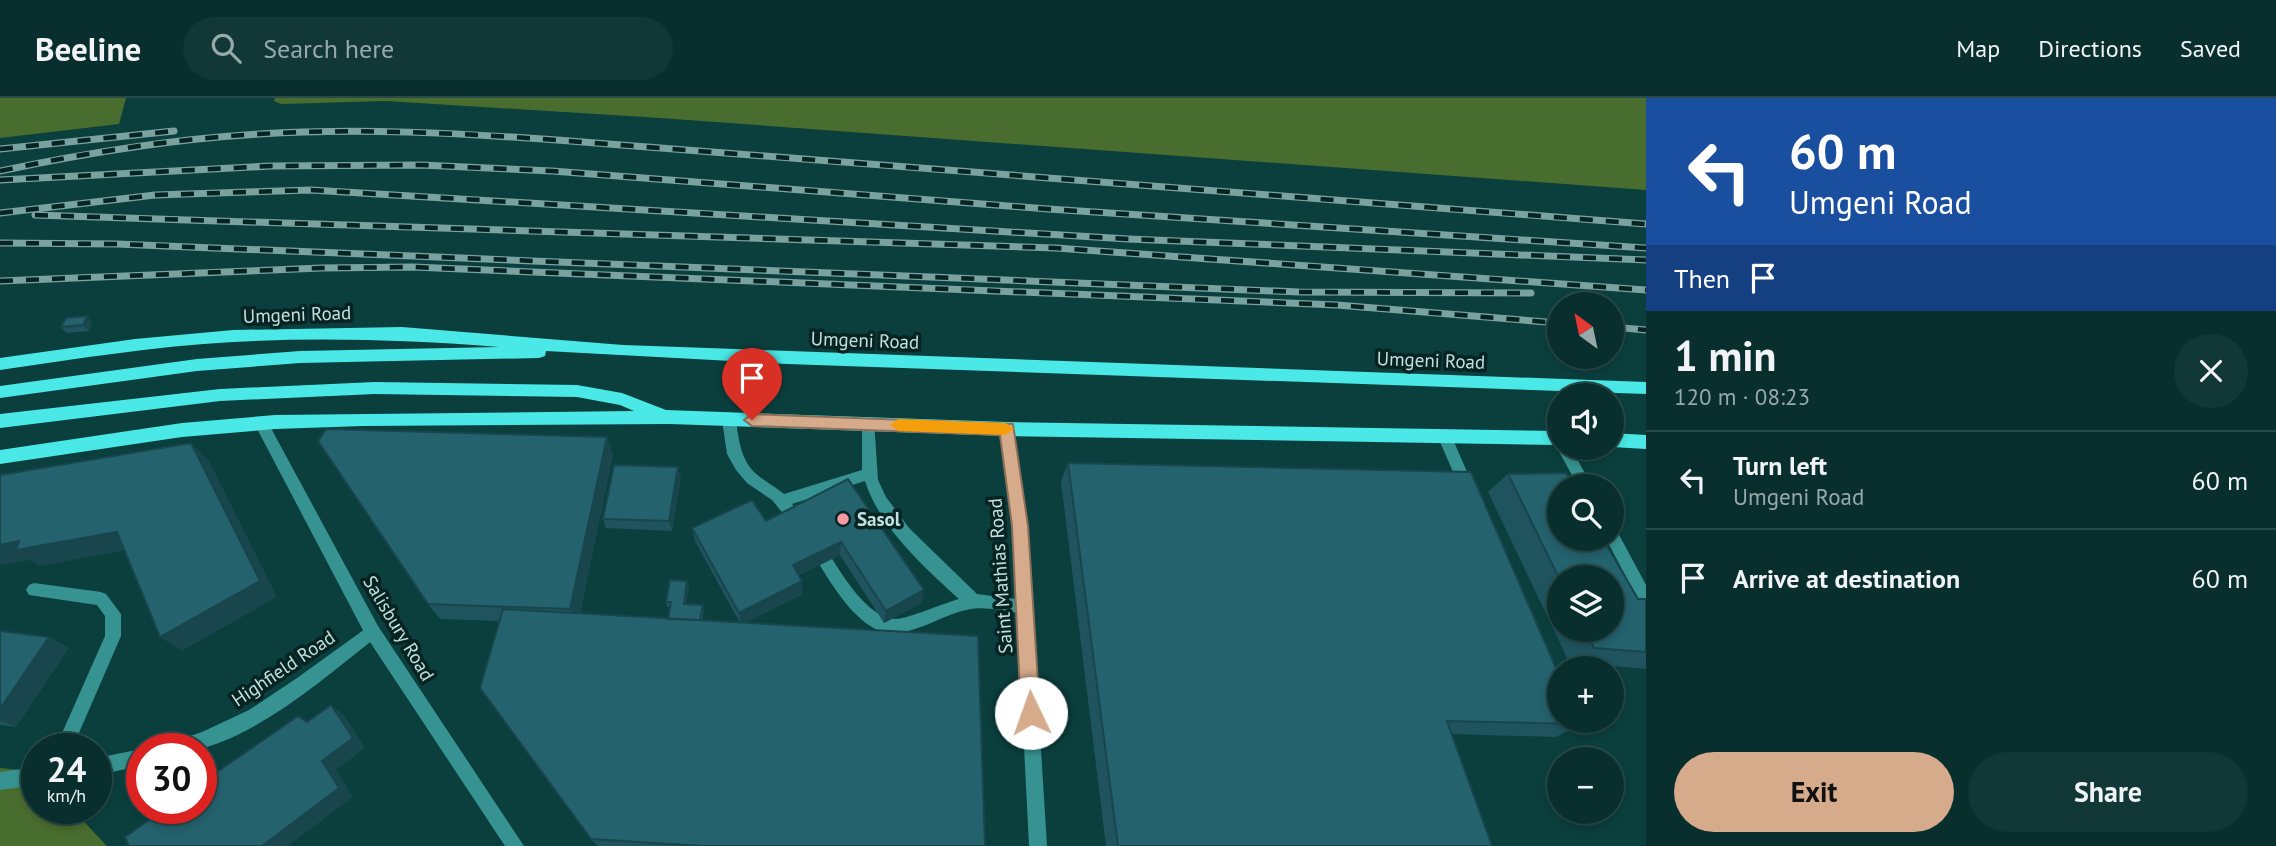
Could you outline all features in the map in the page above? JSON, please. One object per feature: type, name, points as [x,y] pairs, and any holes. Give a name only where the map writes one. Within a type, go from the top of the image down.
[{"type":"main road","name":"Umgeni Road","points":[[0,364],[135,345],[233,336],[337,333],[486,338],[623,351],[1646,388]]},
{"type":"main road","points":[[0,392],[197,365],[300,357],[623,351]]},
{"type":"main road","points":[[0,421],[220,395],[375,388],[577,391],[622,399],[670,417]]},
{"type":"main road","points":[[0,457],[182,430],[261,423],[363,419],[670,417],[1007,429],[1547,438]]},
{"type":"main road","points":[[1624,441],[1646,442]]},
{"type":"street","points":[[729,420],[734,454],[741,466],[752,479],[782,501],[863,611],[874,620],[884,625],[897,626],[973,601],[1025,607]]},
{"type":"street","name":"Salisbury Road","points":[[261,423],[372,631],[515,846]]},
{"type":"street","points":[[869,424],[870,474],[874,490],[947,579],[973,601]]},
{"type":"street","name":"Saint Mathias Road","points":[[1007,429],[1020,526],[1038,846]]},
{"type":"street","points":[[1444,435],[1471,497]]},
{"type":"street","points":[[782,501],[870,474]]},
{"type":"street","points":[[1620,551],[1645,598]]},
{"type":"street","points":[[34,590],[101,599],[113,614],[113,636],[70,733]]},
{"type":"street","name":"Highfield Road","points":[[216,733],[237,725],[287,695],[372,631]]},
{"type":"street","points":[[0,781],[21,778]]},
{"type":"green space","points":[[0,98],[126,98],[119,124],[0,138]]},
{"type":"green space","points":[[275,98],[1646,98],[1646,190],[660,118],[386,101],[281,104],[274,101]]},
{"type":"green space","points":[[0,768],[21,770],[21,824],[86,824],[107,846],[0,846]]},
{"type":"building","points":[[87,316],[83,325],[61,327],[66,318]]},
{"type":"building","points":[[326,429],[607,437],[570,609],[428,604],[318,441]]},
{"type":"building","points":[[191,443],[260,581],[160,637],[117,532],[16,550],[19,541],[0,545],[0,475]]},
{"type":"building","points":[[1068,463],[1471,472],[1551,656],[1547,656],[1547,723],[1447,721],[1492,846],[1118,846]]},
{"type":"building","points":[[614,465],[678,467],[669,521],[603,519]]},
{"type":"building","points":[[1566,473],[1547,474],[1547,551],[1610,551],[1618,565],[1553,565],[1508,474]]},
{"type":"building","points":[[848,479],[924,590],[886,611],[841,542],[793,565],[802,581],[739,613],[692,528],[752,500],[766,521]]},
{"type":"building","points":[[1624,575],[1638,599],[1646,599],[1646,652],[1594,648],[1591,642],[1624,642]]},
{"type":"building","points":[[670,580],[687,581],[684,604],[703,605],[700,620],[668,619],[671,602],[666,602]]},
{"type":"building","points":[[503,609],[978,636],[985,846],[702,846],[591,839],[480,688]]},
{"type":"building","points":[[0,631],[49,637],[0,709]]},
{"type":"building","points":[[331,705],[353,738],[322,761],[339,788],[262,846],[129,846],[125,837],[143,824],[217,824],[217,772],[298,716],[307,722]]},
{"type":"railway","points":[[0,149],[174,131]]},
{"type":"railway","points":[[0,171],[193,139],[296,132],[408,132],[557,140],[1646,224]]},
{"type":"railway","points":[[0,180],[271,166],[421,165],[552,171],[1048,209],[1646,248]]},
{"type":"railway","points":[[0,213],[155,195],[311,190],[1128,239],[1646,260]]},
{"type":"railway","points":[[35,215],[1056,248],[1646,290]]},
{"type":"railway","points":[[0,243],[117,244],[1299,292],[1531,293]]},
{"type":"railway","points":[[0,281],[321,268],[413,267],[1337,305],[1547,322]]},
{"type":"railway","points":[[1624,328],[1646,330]]},
{"type":"slow traffic","points":[[898,425],[1006,429]]},
{"type":"place","name":"Sasol","points":[[843,519]]},
{"type":"route","points":[[752,420],[1007,429],[1020,526],[1031,713]]}]
